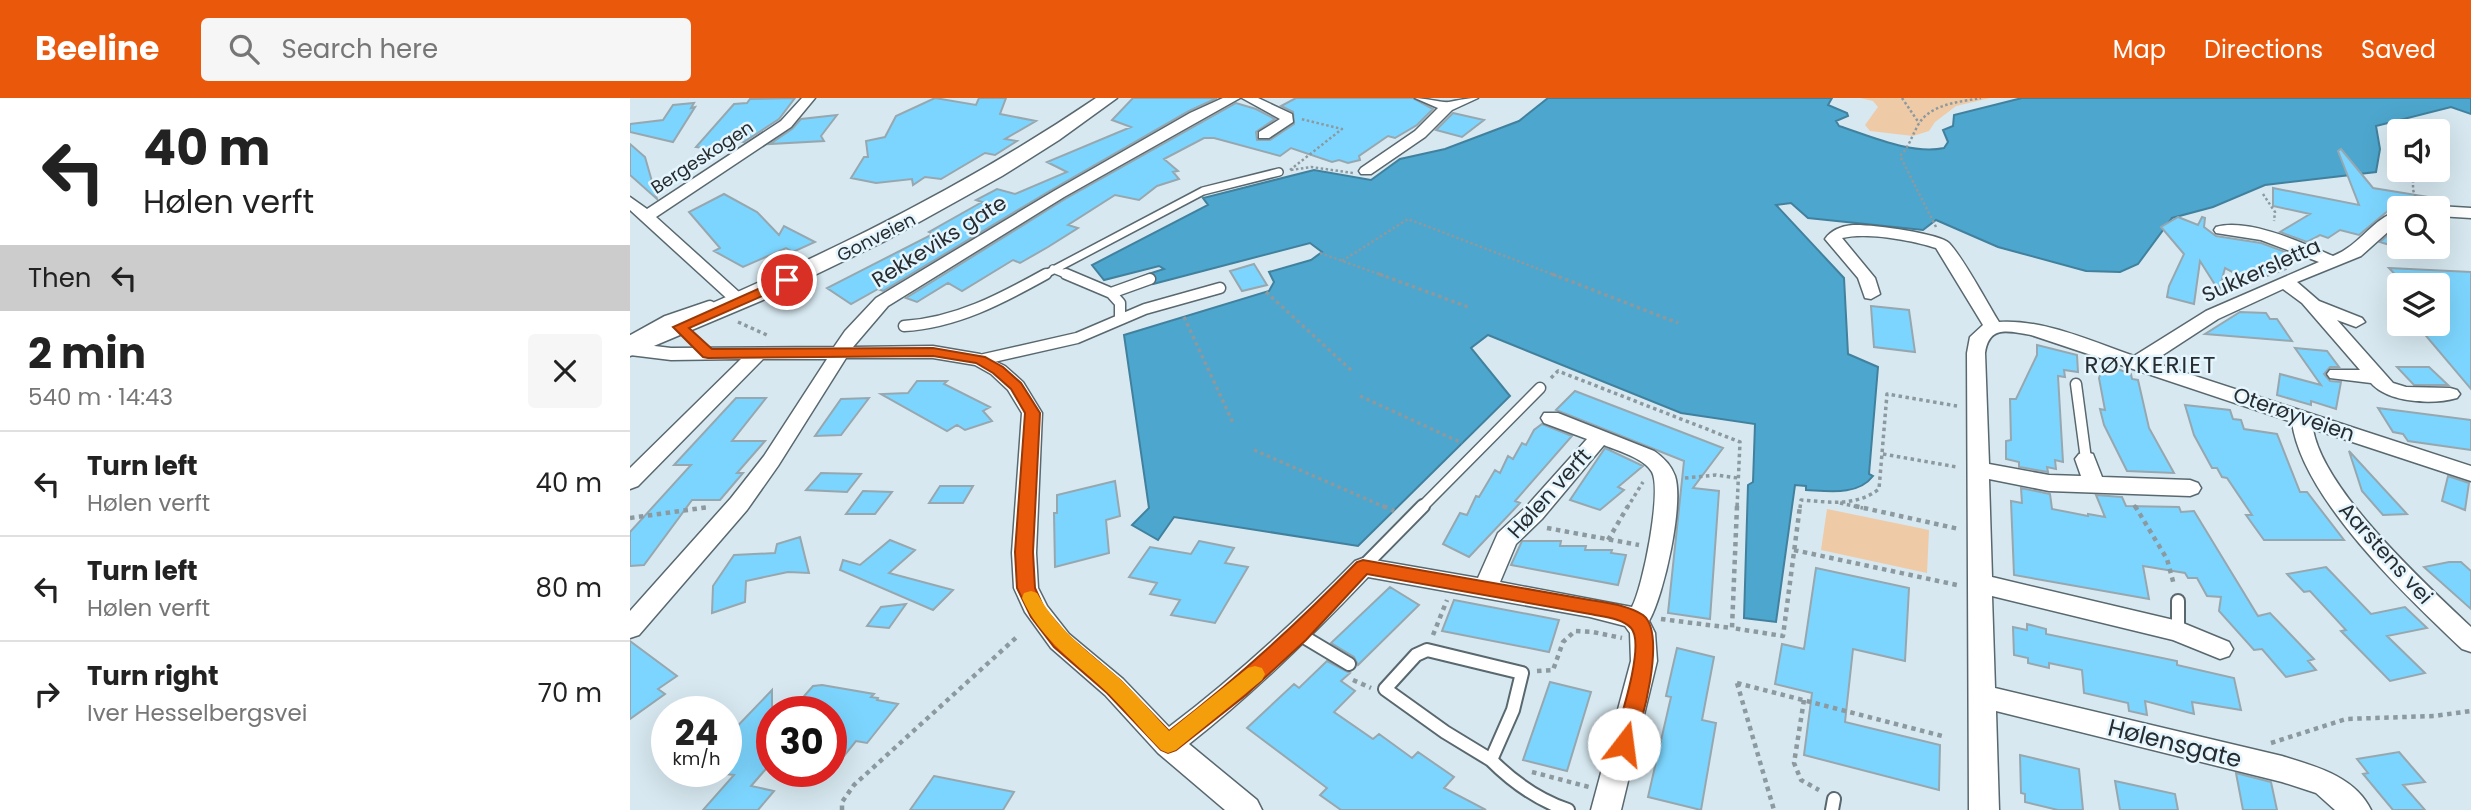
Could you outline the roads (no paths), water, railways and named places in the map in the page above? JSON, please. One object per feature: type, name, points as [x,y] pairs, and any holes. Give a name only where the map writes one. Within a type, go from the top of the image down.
[{"type":"street","name":"Bergeskogen","points":[[646,217],[786,124],[809,98]]},
{"type":"street","name":"Gonveien","points":[[630,349],[885,234],[975,185],[1108,98]]},
{"type":"street","name":"Rekkeviks gate","points":[[630,628],[739,503],[786,439],[860,322],[897,291],[1195,116],[1234,98]]},
{"type":"street","points":[[1248,98],[1287,117],[1286,122],[1264,135]]},
{"type":"street","points":[[1421,98],[1447,107]]},
{"type":"street","points":[[1366,171],[1420,134],[1447,107],[1472,98]]},
{"type":"street","points":[[630,202],[740,301]]},
{"type":"street","points":[[2450,212],[2471,214]]},
{"type":"street","name":"Sukkersletta","points":[[2138,362],[2212,315],[2355,253],[2387,222]]},
{"type":"street","points":[[1871,294],[1867,276],[1837,247],[1833,239],[1836,235],[1854,230],[1925,239],[1942,245],[1994,328],[1979,337],[1977,345],[1984,810]]},
{"type":"street","points":[[2222,230],[2247,231],[2273,237],[2334,262]]},
{"type":"street","points":[[2285,283],[2296,288],[2308,299],[2378,377],[2394,391],[2450,394]]},
{"type":"street","points":[[2308,299],[2324,309],[2356,322]]},
{"type":"street","points":[[680,327],[708,354]]},
{"type":"street","name":"Oterøyveien","points":[[1994,328],[2031,329],[2138,362],[2471,474]]},
{"type":"street","points":[[630,349],[671,354],[933,352],[980,360],[998,370],[1016,386],[1032,413],[1024,552],[1026,588],[1037,612],[1060,641],[1114,687],[1168,744],[1247,810]]},
{"type":"street","points":[[630,481],[757,354]]},
{"type":"street","points":[[2337,374],[2378,377]]},
{"type":"street","name":"Aarstens vei","points":[[2301,417],[2305,443],[2342,506],[2409,584],[2471,642]]},
{"type":"street","name":"Hølen verft","points":[[1551,418],[1599,438],[1660,470],[1664,504],[1653,585],[1640,625]]},
{"type":"street","name":"Hølen verft","points":[[1486,588],[1506,539],[1534,513],[1599,438]]},
{"type":"street","points":[[2087,459],[2094,485]]},
{"type":"street","points":[[1978,470],[2049,483],[2190,488]]},
{"type":"street","points":[[1168,744],[1239,689],[1299,634],[1363,567],[1623,614],[1640,625],[1644,661],[1609,802]]},
{"type":"street","points":[[1980,587],[2178,631],[2220,649]]},
{"type":"street","name":"Hølensgate","points":[[1983,696],[2252,761],[2325,783],[2357,810]]},
{"type":"lane","points":[[904,326],[934,324],[1009,293],[1203,191],[1279,172]]},
{"type":"lane","points":[[1053,269],[1111,293],[1120,303],[1120,319]]},
{"type":"lane","points":[[1111,293],[1150,279]]},
{"type":"lane","points":[[980,360],[1077,338],[1120,319],[1220,288]]},
{"type":"lane","points":[[630,341],[649,329],[692,311],[740,301]]},
{"type":"lane","points":[[2076,384],[2087,459]]},
{"type":"lane","points":[[1363,567],[1540,388]]},
{"type":"lane","points":[[2178,601],[2178,631]]},
{"type":"lane","points":[[1299,634],[1349,664]]},
{"type":"lane","points":[[1494,763],[1513,710],[1522,673],[1427,650],[1416,654],[1385,689],[1494,763],[1547,803],[1568,810]]},
{"type":"water","points":[[1548,98],[1832,98],[1828,105],[1847,113],[1848,116],[1836,121],[1839,126],[1905,147],[1932,149],[1944,148],[1948,142],[1943,130],[1953,126],[1954,115],[2022,98],[2471,98],[2471,114],[2451,107],[2404,119],[2387,119],[2387,123],[2376,126],[2380,149],[2376,172],[2265,185],[2213,207],[2172,218],[2138,264],[2120,272],[2086,271],[1998,247],[1936,220],[1923,230],[1808,218],[1791,203],[1776,205],[1844,278],[1848,354],[1878,367],[1869,474],[1873,476],[1859,487],[1842,491],[1806,490],[1806,486],[1795,485],[1776,622],[1744,618],[1748,485],[1753,482],[1755,424],[1681,413],[1488,335],[1471,348],[1510,396],[1358,546],[1174,517],[1158,540],[1132,525],[1149,508],[1124,335],[1269,291],[1274,282],[1269,272],[1311,260],[1322,252],[1310,243],[1153,284],[1148,274],[1164,269],[1159,266],[1104,280],[1092,265],[1208,205],[1203,198],[1314,170],[1371,180],[1400,159],[1445,149],[1519,121]]},
{"type":"district","name":"RØYKERIET","points":[[2151,365]]}]
